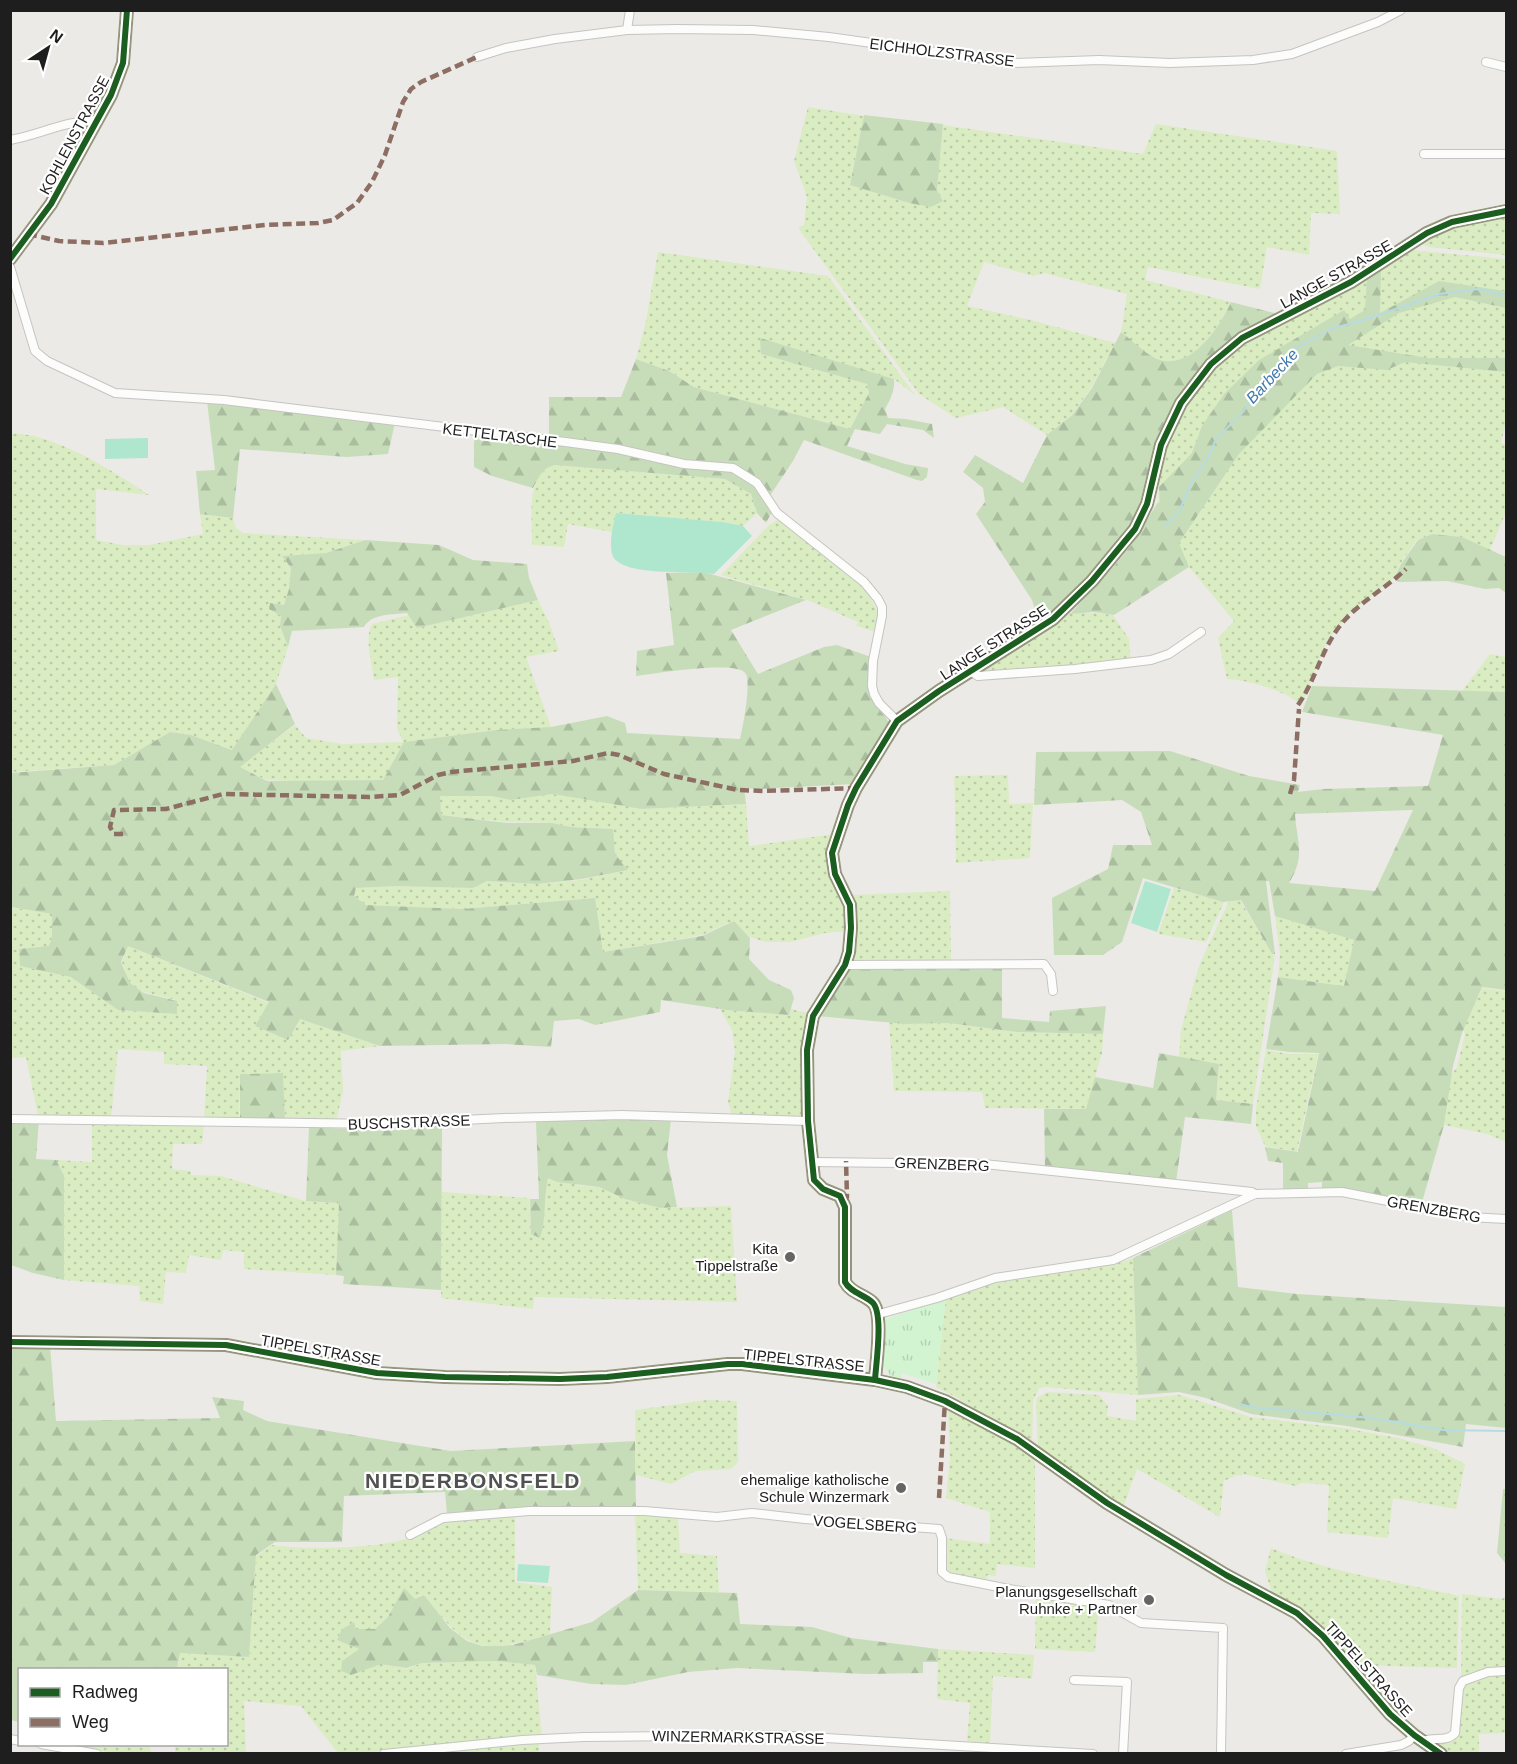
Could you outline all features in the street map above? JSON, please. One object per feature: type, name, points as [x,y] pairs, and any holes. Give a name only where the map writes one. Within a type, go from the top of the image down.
[{"type":"street","name":"KOHLENSTRASSE","points":[[10,259],[51,204],[98,121],[120,73],[127,10]]},
{"type":"street","points":[[627,30],[630,10]]},
{"type":"street","name":"EICHHOLZSTRASSE","points":[[477,57],[506,48],[627,30],[753,30],[829,37],[1014,63],[1099,60],[1205,62],[1253,60],[1292,54],[1378,22],[1401,10]]},
{"type":"street","points":[[1486,62],[1506,67]]},
{"type":"street","points":[[10,140],[31,136],[76,121],[98,121]]},
{"type":"street","points":[[1424,154],[1506,154]]},
{"type":"street","name":"LANGE STRASSE","points":[[812,1162],[808,1121],[807,1050],[810,1025],[816,1008],[844,965],[850,941],[850,905],[835,874],[832,853],[856,788],[897,721],[970,670],[1059,614],[1092,581],[1135,529],[1147,504],[1161,445],[1186,396],[1211,364],[1242,338],[1351,282],[1427,233],[1452,222],[1506,211]]},
{"type":"street","name":"KETTELTASCHE","points":[[10,267],[35,351],[47,361],[109,391],[224,400],[535,438],[618,449],[684,464],[733,468],[757,483],[777,513],[864,582],[878,599],[882,615],[873,661],[872,686],[879,703],[897,721]]},
{"type":"street","name":"LANGE STRASSE","points":[[970,670],[978,676],[1075,669],[1151,660],[1169,654],[1201,632]]},
{"type":"street","points":[[844,965],[1044,964],[1052,974],[1053,991]]},
{"type":"street","name":"BUSCHSTRASSE","points":[[10,1119],[382,1124],[622,1115],[808,1121]]},
{"type":"street","points":[[812,1162],[813,1177],[816,1183],[823,1189],[837,1194],[844,1202],[845,1282],[852,1290],[873,1302],[879,1314],[875,1380]]},
{"type":"street","name":"GRENZBERG","points":[[812,1162],[984,1164],[1255,1194]]},
{"type":"street","name":"GRENZBERG","points":[[879,1314],[937,1298],[995,1278],[1113,1260],[1255,1194],[1342,1192],[1469,1217],[1506,1219]]},
{"type":"street","name":"TIPPELSTRASSE","points":[[10,1342],[226,1345],[377,1373],[445,1377],[560,1379],[607,1377],[728,1364],[875,1380],[908,1387],[939,1399],[1017,1439],[1107,1503],[1226,1575],[1297,1612],[1323,1636],[1390,1714],[1441,1754]]},
{"type":"street","name":"VOGELSBERG","points":[[410,1535],[443,1518],[529,1511],[644,1511],[717,1517],[746,1513],[939,1529],[942,1538],[942,1572],[948,1577],[1009,1590],[1109,1605],[1141,1623],[1222,1628],[1221,1754]]},
{"type":"street","points":[[1346,1754],[1401,1745],[1418,1738],[1449,1738],[1455,1733],[1459,1688],[1465,1679],[1488,1672],[1506,1671]]},
{"type":"street","points":[[1074,1680],[1127,1682],[1124,1754]]},
{"type":"street","name":"WINZERMARKSTRASSE","points":[[384,1754],[522,1740],[776,1735],[1093,1754]]},
{"type":"street","points":[[52,1746],[97,1754]]},
{"type":"green space","points":[[808,107],[864,116],[850,185],[909,203],[931,206],[943,201],[937,190],[943,125],[1143,154],[1156,124],[1337,151],[1340,214],[1311,213],[1309,255],[1267,247],[1260,289],[1148,267],[1145,280],[1231,302],[1211,335],[1191,354],[1180,360],[1168,361],[1155,358],[1121,332],[1127,294],[1044,273],[1033,276],[984,262],[967,306],[1031,320],[1115,343],[1091,388],[1071,415],[1047,435],[1003,407],[956,418],[919,394],[798,228],[804,225],[807,197],[794,161]]},
{"type":"green space","points":[[864,115],[943,124],[937,190],[943,201],[931,207],[909,203],[850,185]]},
{"type":"green space","points":[[1506,217],[1506,255],[1429,247],[1421,244],[1452,230]]},
{"type":"green space","points":[[1411,250],[1506,259],[1506,422],[1501,443],[1506,445],[1506,512],[1490,550],[1462,537],[1432,534],[1417,540],[1400,564],[1394,578],[1352,611],[1327,641],[1301,707],[1296,701],[1279,692],[1245,681],[1227,679],[1218,638],[1234,621],[1189,567],[1158,502],[1163,449],[1184,409],[1207,376],[1224,359],[1272,327],[1344,292]]},
{"type":"green space","points":[[658,252],[828,276],[915,395],[894,379],[761,354],[867,384],[869,393],[850,429],[694,387],[669,371],[636,359],[646,321]]},
{"type":"green space","points":[[1381,271],[1380,313],[1439,281],[1505,291],[1506,284],[1506,308],[1455,297],[1399,313],[1348,345],[1428,358],[1506,358],[1506,372],[1405,362],[1387,370],[1338,366],[1317,374],[1239,454],[1179,543],[1189,567],[1114,615],[1093,612],[1070,614],[1132,544],[1158,502],[1160,503],[1159,487],[1192,453],[1202,426],[1224,394],[1259,360],[1344,310],[1350,319],[1365,310],[1367,278]]},
{"type":"green space","points":[[1231,302],[1278,314],[1223,346],[1200,372],[1179,400],[1145,503],[1119,546],[1063,608],[1039,623],[1032,600],[976,514],[985,502],[983,488],[963,472],[975,455],[1023,483],[1047,435],[1072,415],[1092,388],[1121,332],[1155,358],[1168,361],[1180,360],[1191,354],[1211,335]]},
{"type":"green space","points":[[760,338],[894,379],[892,394],[885,409],[888,418],[932,424],[934,438],[923,430],[887,424],[880,434],[855,429],[847,446],[905,464],[928,468],[927,477],[922,481],[917,480],[804,440],[769,497],[731,466],[685,462],[549,437],[549,397],[621,397],[636,359],[669,371],[694,387],[850,429],[869,393],[867,384],[761,354]]},
{"type":"green space","points":[[207,401],[395,423],[388,454],[347,457],[240,449],[233,518],[200,514],[196,471],[215,470]]},
{"type":"green space","points":[[476,432],[722,467],[752,480],[773,510],[766,523],[757,513],[751,494],[725,479],[555,465],[544,471],[533,488],[492,476],[474,467]]},
{"type":"green space","points":[[11,434],[45,439],[64,446],[101,465],[149,495],[96,489],[96,540],[123,545],[149,545],[203,534],[200,514],[233,518],[236,528],[243,533],[364,540],[326,553],[282,556],[291,569],[289,589],[284,606],[270,603],[270,609],[281,616],[280,626],[288,647],[276,684],[233,750],[191,735],[170,732],[114,765],[11,772]]},
{"type":"green space","points":[[148,438],[148,458],[105,459],[105,439]]},
{"type":"green space","points":[[555,465],[725,479],[751,494],[757,513],[743,526],[616,513],[612,532],[568,524],[564,547],[532,545],[534,487],[538,477]]},
{"type":"green space","points":[[616,513],[722,522],[743,526],[752,536],[714,574],[642,570],[618,562],[612,554],[611,539]]},
{"type":"green space","points":[[779,519],[866,589],[878,613],[876,632],[856,626],[858,622],[807,600],[721,575],[769,525]]},
{"type":"green space","points":[[1432,534],[1462,537],[1506,557],[1506,593],[1499,588],[1485,589],[1447,581],[1398,582],[1394,578],[1418,540]]},
{"type":"green space","points":[[365,540],[439,545],[473,560],[527,564],[529,578],[538,600],[417,628],[407,613],[377,617],[364,627],[292,631],[288,647],[280,626],[281,616],[269,609],[270,603],[284,605],[289,589],[291,568],[282,556],[326,553]]},
{"type":"green space","points":[[703,572],[806,600],[731,630],[758,674],[824,647],[837,645],[871,657],[870,692],[873,701],[890,726],[854,784],[744,788],[746,804],[642,809],[553,794],[511,800],[491,796],[440,796],[441,815],[507,823],[552,823],[571,827],[613,829],[615,854],[628,870],[582,879],[537,884],[487,881],[473,888],[395,886],[356,888],[354,896],[366,905],[463,909],[595,898],[603,952],[702,936],[734,921],[750,938],[749,959],[769,980],[791,990],[794,998],[789,1015],[727,1010],[661,1000],[660,1012],[595,1025],[579,1019],[554,1021],[551,1047],[506,1044],[380,1046],[300,1019],[288,1040],[255,1026],[269,1002],[128,946],[121,962],[130,983],[144,993],[177,1001],[177,1014],[118,1010],[71,977],[20,966],[19,949],[49,946],[52,938],[52,914],[11,907],[10,773],[114,765],[170,732],[191,735],[232,750],[276,684],[295,724],[240,767],[267,781],[383,780],[404,742],[496,730],[551,727],[607,716],[625,723],[627,733],[740,739],[748,687],[746,674],[740,670],[712,668],[636,676],[637,651],[674,645],[666,573]]},
{"type":"green space","points":[[538,600],[559,651],[526,657],[551,727],[496,730],[404,742],[383,780],[312,782],[267,780],[239,767],[295,725],[306,738],[343,744],[403,742],[397,728],[398,677],[374,680],[369,643],[372,624],[409,615],[417,628]]},
{"type":"green space","points":[[1070,613],[1113,615],[1129,639],[1131,661],[986,673],[987,667]]},
{"type":"green space","points":[[1490,654],[1506,657],[1506,693],[1462,691]]},
{"type":"green space","points":[[1312,686],[1506,692],[1506,990],[1482,987],[1462,1033],[1453,1066],[1444,1125],[1421,1206],[1322,1189],[1322,1182],[1308,1183],[1308,1190],[1283,1191],[1283,1163],[1268,1161],[1265,1147],[1298,1152],[1319,1053],[1266,1049],[1278,977],[1344,986],[1354,940],[1275,916],[1269,881],[1266,881],[1275,954],[1272,954],[1241,900],[1223,902],[1143,878],[1122,942],[1103,955],[1054,955],[1052,898],[1108,869],[1113,845],[1152,845],[1141,812],[1122,800],[1034,805],[1036,752],[1170,751],[1249,776],[1300,785],[1298,792],[1323,789],[1428,786],[1443,735],[1302,712]],"holes":[[[1413,810],[1375,891],[1289,883],[1299,857],[1295,814]]]},
{"type":"green space","points":[[1008,775],[1009,804],[1033,803],[1030,858],[956,863],[955,806],[964,805],[955,805],[954,776]]},
{"type":"green space","points":[[553,794],[643,809],[746,804],[749,846],[834,834],[847,931],[825,933],[790,942],[766,942],[750,937],[733,921],[702,935],[603,952],[595,898],[462,909],[366,905],[353,896],[355,888],[396,886],[473,888],[487,881],[537,884],[581,880],[628,870],[615,855],[613,829],[441,815],[439,796],[491,796],[511,800]]},
{"type":"green space","points":[[1145,881],[1171,889],[1157,932],[1131,923]]},
{"type":"green space","points":[[1174,888],[1224,902],[1206,942],[1158,934]]},
{"type":"green space","points":[[950,891],[951,962],[851,962],[855,914],[851,895]]},
{"type":"green space","points":[[1240,900],[1272,954],[1275,955],[1253,1104],[1216,1100],[1219,1065],[1179,1057],[1181,1030],[1201,961],[1229,901]]},
{"type":"green space","points":[[10,907],[53,914],[52,938],[49,947],[19,949],[20,966],[71,976],[118,1010],[177,1014],[176,1000],[144,992],[130,984],[122,962],[128,946],[269,1003],[255,1026],[288,1040],[300,1019],[380,1046],[341,1051],[343,1091],[336,1122],[285,1121],[283,1073],[240,1074],[239,1121],[204,1120],[207,1066],[164,1064],[164,1052],[118,1049],[111,1119],[38,1116],[26,1057],[11,1058]]},
{"type":"green space","points":[[1275,916],[1354,940],[1344,986],[1278,977],[1280,954]]},
{"type":"green space","points":[[1002,966],[1002,1018],[1049,1022],[1050,1011],[1106,1006],[1103,1034],[1017,1032],[948,1023],[906,1024],[817,1016],[849,968]]},
{"type":"green space","points":[[1482,988],[1506,991],[1506,1142],[1487,1134],[1444,1125],[1451,1075],[1457,1067],[1465,1034],[1463,1030]]},
{"type":"green space","points":[[720,1009],[789,1015],[791,1009],[808,1013],[803,1052],[805,1116],[801,1119],[732,1116],[728,1102],[735,1051],[732,1030]]},
{"type":"green space","points":[[889,1022],[948,1023],[1017,1032],[1103,1034],[1102,1053],[1086,1109],[985,1108],[982,1092],[894,1091]]},
{"type":"green space","points":[[1266,1050],[1289,1054],[1318,1054],[1297,1152],[1265,1146],[1256,1126],[1256,1108]]},
{"type":"green space","points":[[1159,1053],[1219,1064],[1216,1100],[1253,1104],[1251,1124],[1185,1117],[1176,1182],[1045,1167],[1044,1109],[1086,1109],[1095,1077],[1153,1088]]},
{"type":"green space","points":[[283,1073],[285,1120],[240,1120],[240,1074]]},
{"type":"green space","points":[[623,1118],[671,1119],[667,1155],[677,1207],[660,1208],[625,1199],[599,1187],[557,1182],[548,1178],[544,1223],[540,1238],[531,1234],[530,1199],[539,1199],[536,1122]]},
{"type":"green space","points":[[39,1120],[36,1159],[56,1160],[64,1175],[64,1280],[11,1265],[10,1121]]},
{"type":"green space","points":[[92,1123],[204,1125],[202,1144],[173,1144],[172,1169],[191,1171],[191,1175],[221,1176],[305,1201],[339,1203],[336,1275],[244,1269],[244,1252],[223,1250],[221,1260],[189,1255],[186,1273],[166,1272],[163,1304],[140,1301],[139,1286],[64,1280],[64,1174],[56,1160],[92,1162]]},
{"type":"green space","points":[[442,1126],[441,1290],[343,1284],[344,1276],[336,1275],[339,1203],[306,1201],[309,1127],[384,1131]]},
{"type":"green space","points":[[548,1178],[557,1182],[599,1187],[626,1199],[660,1208],[731,1206],[737,1302],[534,1297],[533,1309],[441,1298],[442,1192],[529,1198],[531,1233],[540,1238]]},
{"type":"green space","points":[[1232,1210],[1238,1287],[1297,1294],[1506,1307],[1506,1428],[1466,1424],[1463,1447],[1347,1426],[1251,1414],[1206,1398],[1179,1392],[1138,1395],[1133,1258]]},
{"type":"green space","points":[[1133,1258],[1138,1395],[1039,1388],[1033,1401],[1032,1444],[974,1412],[958,1398],[936,1387],[946,1298],[1004,1281],[1099,1267]]},
{"type":"green space","points":[[946,1298],[936,1384],[902,1373],[900,1380],[890,1375],[883,1366],[886,1319]]},
{"type":"green space","points":[[50,1345],[56,1421],[220,1418],[212,1397],[244,1401],[243,1410],[267,1421],[451,1451],[635,1441],[636,1508],[447,1514],[445,1492],[344,1496],[342,1542],[275,1542],[256,1555],[249,1657],[180,1653],[177,1668],[18,1668],[18,1722],[11,1720],[11,1346]]},
{"type":"green space","points":[[1047,1392],[1099,1395],[1108,1406],[1107,1416],[1136,1421],[1136,1399],[1180,1395],[1251,1417],[1344,1428],[1398,1438],[1433,1448],[1465,1464],[1456,1509],[1393,1498],[1388,1538],[1327,1532],[1329,1485],[1301,1483],[1295,1486],[1243,1474],[1242,1476],[1237,1475],[1224,1481],[1220,1517],[1137,1469],[1123,1508],[1038,1448],[1036,1402],[1038,1397]]},
{"type":"green space","points":[[707,1400],[737,1401],[738,1462],[731,1469],[695,1471],[671,1484],[636,1475],[635,1410]]},
{"type":"green space","points":[[948,1409],[1035,1455],[1035,1568],[997,1564],[996,1576],[987,1575],[986,1582],[955,1577],[946,1569],[944,1538],[990,1544],[990,1512],[946,1498],[950,1458]]},
{"type":"green space","points":[[1503,1489],[1506,1489],[1506,1564],[1497,1553]]},
{"type":"green space","points":[[515,1513],[515,1582],[552,1587],[550,1634],[508,1645],[478,1644],[453,1629],[424,1595],[404,1605],[375,1629],[356,1629],[354,1622],[342,1629],[337,1640],[359,1649],[342,1661],[341,1671],[351,1675],[381,1663],[406,1669],[422,1663],[496,1661],[535,1665],[542,1737],[338,1753],[301,1706],[244,1701],[246,1753],[175,1753],[175,1746],[228,1746],[228,1668],[178,1668],[180,1653],[249,1657],[256,1556],[272,1545],[322,1548],[395,1542],[451,1519]]},
{"type":"green space","points":[[635,1513],[678,1515],[680,1553],[717,1556],[719,1592],[638,1590]]},
{"type":"green space","points":[[1271,1548],[1340,1570],[1459,1596],[1457,1668],[1352,1665],[1273,1596],[1265,1571]]},
{"type":"green space","points":[[518,1564],[550,1566],[548,1583],[517,1581]]},
{"type":"green space","points":[[404,1588],[415,1599],[424,1595],[450,1628],[467,1641],[482,1646],[513,1645],[592,1622],[638,1590],[737,1593],[740,1624],[812,1627],[851,1638],[938,1649],[938,1662],[923,1662],[923,1673],[866,1674],[737,1668],[688,1672],[626,1685],[591,1684],[537,1675],[535,1665],[496,1661],[422,1663],[406,1668],[381,1664],[351,1675],[341,1671],[342,1661],[359,1649],[337,1640],[342,1629],[354,1622],[356,1629],[375,1629],[388,1617]]},
{"type":"green space","points":[[1462,1594],[1502,1599],[1506,1596],[1506,1669],[1470,1673],[1461,1677]]},
{"type":"green space","points":[[1036,1596],[1099,1605],[1095,1652],[1035,1649]]},
{"type":"green space","points":[[938,1649],[1034,1655],[1032,1679],[993,1676],[990,1744],[967,1741],[970,1703],[937,1699]]},
{"type":"green space","points":[[1506,1673],[1506,1733],[1479,1734],[1479,1753],[1449,1753],[1431,1742],[1452,1740],[1461,1689],[1464,1685],[1481,1676]]},
{"type":"green space","points":[[539,1743],[539,1754],[414,1754]]},
{"type":"green space","points":[[68,1746],[150,1746],[151,1753],[117,1753]]},
{"type":"waterway","name":"Barbecke","points":[[1165,526],[1179,512],[1189,487],[1209,456],[1216,439],[1243,412],[1262,384],[1295,349],[1331,329],[1439,294],[1477,289],[1506,295]]},
{"type":"waterway","points":[[1240,1404],[1251,1407],[1371,1418],[1444,1430],[1506,1431]]},
{"type":"marked path","points":[[28,234],[59,241],[103,243],[333,220],[357,203],[372,182],[385,155],[403,102],[411,89],[421,82],[477,57]]},
{"type":"marked path","points":[[1298,705],[1339,627],[1362,604],[1406,569]]},
{"type":"marked path","points":[[1290,794],[1294,780],[1299,709]]},
{"type":"marked path","points":[[123,834],[114,834],[110,827],[114,810],[166,809],[223,794],[369,797],[400,795],[438,775],[451,772],[573,761],[608,753],[619,755],[664,774],[738,790],[856,788]]},
{"type":"marked path","points":[[844,1202],[847,1197],[846,1161]]},
{"type":"marked path","points":[[939,1498],[945,1401]]},
{"type":"cycle path","points":[[10,259],[51,204],[111,95],[123,63],[127,10]]},
{"type":"cycle path","points":[[875,1380],[878,1350],[876,1308],[869,1299],[850,1289],[845,1282],[845,1207],[840,1196],[823,1189],[814,1180],[808,1121],[807,1050],[813,1016],[845,965],[849,952],[850,905],[835,874],[832,853],[856,788],[897,721],[939,691],[1053,619],[1092,581],[1135,529],[1147,504],[1161,445],[1181,403],[1211,364],[1242,338],[1351,282],[1427,233],[1452,222],[1506,211]]},
{"type":"cycle path","points":[[10,1342],[226,1345],[377,1373],[445,1377],[560,1379],[607,1377],[742,1364],[875,1380],[907,1387],[945,1401],[1017,1439],[1107,1503],[1226,1575],[1297,1613],[1323,1636],[1390,1714],[1441,1754]]},
{"type":"place","name":"Kita Tippelstraße","points":[[790,1257]]},
{"type":"place","name":"ehemalige katholische Schule Winzermark","points":[[901,1488]]},
{"type":"place","name":"Planungsgesellschaft Ruhnke + Partner","points":[[1149,1600]]},
{"type":"district","name":"NIEDERBONSFELD","points":[[473,1480]]}]
